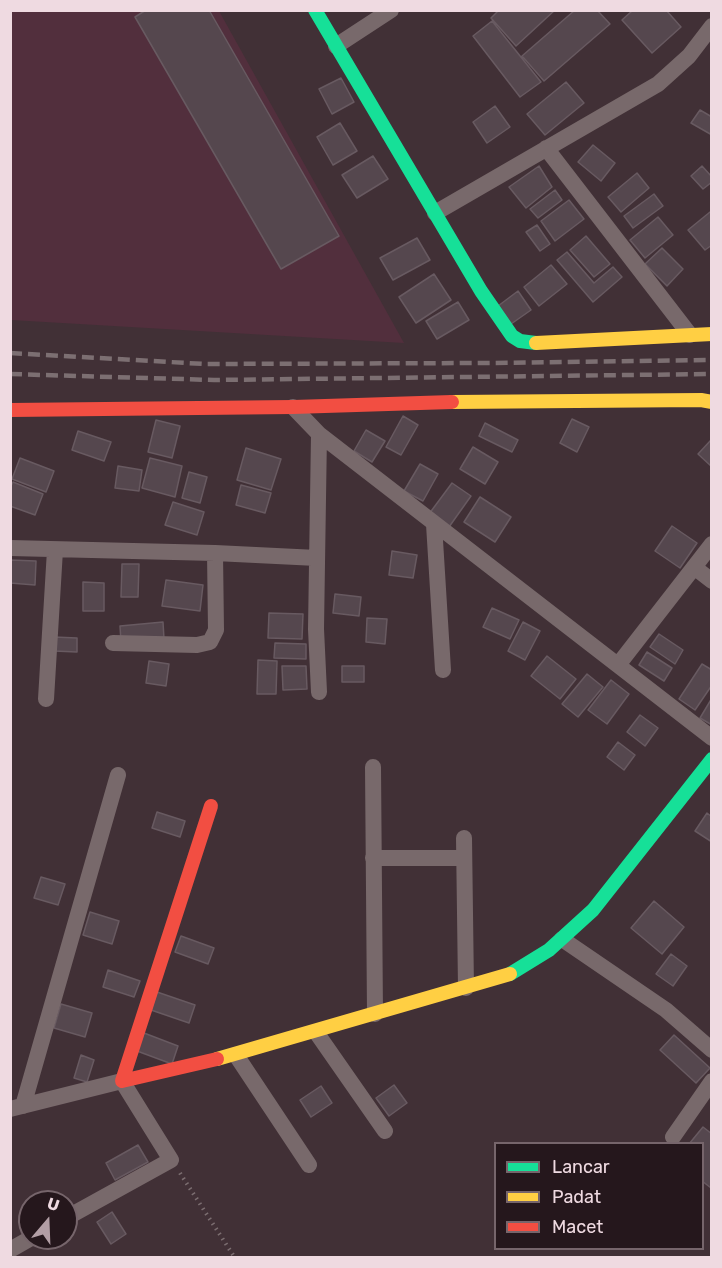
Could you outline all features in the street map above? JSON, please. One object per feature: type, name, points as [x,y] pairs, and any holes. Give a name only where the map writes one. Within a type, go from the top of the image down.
[{"type":"street","points":[[315,10],[506,329],[520,340],[536,343],[711,334]]},
{"type":"street","points":[[336,46],[391,10]]},
{"type":"street","points":[[435,213],[658,84],[689,56],[711,26]]},
{"type":"street","points":[[546,148],[690,335]]},
{"type":"street","points":[[10,410],[293,407],[496,401],[701,400],[711,402]]},
{"type":"street","points":[[293,407],[319,434],[711,738]]},
{"type":"street","points":[[319,434],[316,558],[319,692]]},
{"type":"street","points":[[434,524],[443,670]]},
{"type":"street","points":[[618,665],[711,544]]},
{"type":"street","points":[[10,548],[55,550],[70,548],[316,558]]},
{"type":"street","points":[[46,699],[55,550]]},
{"type":"street","points":[[112,643],[197,645],[210,642],[216,630],[214,553]]},
{"type":"street","points":[[694,567],[711,581]]},
{"type":"street","points":[[17,1107],[236,1055],[513,973],[549,950],[593,910],[711,759]]},
{"type":"street","points":[[373,767],[375,1014]]},
{"type":"street","points":[[17,1107],[118,775]]},
{"type":"street","points":[[78,1211],[171,1160],[122,1081],[211,806]]},
{"type":"street","points":[[464,838],[466,988]]},
{"type":"street","points":[[373,858],[464,858]]},
{"type":"street","points":[[562,939],[666,1010],[711,1050]]},
{"type":"street","points":[[316,1032],[385,1131]]},
{"type":"street","points":[[236,1055],[309,1165]]},
{"type":"street","points":[[673,1137],[711,1081]]},
{"type":"path","points":[[171,1160],[235,1257]]},
{"type":"shaded area","points":[[10,11],[219,11],[404,343],[11,320]]},
{"type":"building","points":[[146,10],[209,10],[339,236],[281,269],[135,17]]},
{"type":"building","points":[[499,10],[555,10],[516,46],[491,18]]},
{"type":"building","points":[[575,10],[597,10],[610,24],[544,81],[522,56]]},
{"type":"building","points":[[633,10],[666,10],[681,27],[652,53],[622,20]]},
{"type":"building","points":[[492,21],[541,82],[520,97],[473,36]]},
{"type":"building","points":[[341,78],[354,102],[332,114],[319,89]]},
{"type":"building","points":[[566,82],[584,103],[545,135],[527,114]]},
{"type":"building","points":[[495,106],[510,127],[487,143],[473,122]]},
{"type":"building","points":[[700,110],[712,117],[712,135],[691,123]]},
{"type":"building","points":[[340,123],[357,151],[333,165],[317,137]]},
{"type":"building","points":[[593,145],[615,163],[601,181],[578,162]]},
{"type":"building","points":[[373,156],[388,179],[357,198],[342,175]]},
{"type":"building","points":[[539,166],[552,187],[526,208],[509,187]]},
{"type":"building","points":[[702,166],[712,177],[712,182],[703,189],[691,176]]},
{"type":"building","points":[[637,173],[649,188],[621,212],[608,197]]},
{"type":"building","points":[[555,190],[562,200],[538,218],[530,209]]},
{"type":"building","points":[[654,194],[663,206],[633,228],[624,216]]},
{"type":"building","points":[[569,200],[584,219],[555,241],[541,221]]},
{"type":"building","points":[[710,212],[712,214],[712,245],[705,250],[688,230]]},
{"type":"building","points":[[658,217],[673,235],[645,258],[630,240]]},
{"type":"building","points":[[537,225],[550,244],[540,251],[526,232]]},
{"type":"building","points":[[586,236],[610,264],[594,277],[570,250]]},
{"type":"building","points":[[417,238],[430,260],[393,280],[380,258]]},
{"type":"building","points":[[662,248],[683,269],[667,286],[645,264]]},
{"type":"building","points":[[567,252],[594,283],[613,267],[622,277],[593,302],[557,260]]},
{"type":"building","points":[[551,265],[567,284],[539,306],[524,287]]},
{"type":"building","points":[[434,274],[451,300],[416,323],[399,297]]},
{"type":"building","points":[[518,291],[531,310],[511,324],[498,306]]},
{"type":"building","points":[[458,302],[469,320],[437,339],[426,321]]},
{"type":"building","points":[[403,416],[418,425],[401,455],[386,447]]},
{"type":"building","points":[[572,419],[589,427],[577,452],[560,443]]},
{"type":"building","points":[[156,420],[180,426],[172,458],[148,452]]},
{"type":"building","points":[[485,423],[518,440],[512,452],[479,436]]},
{"type":"building","points":[[366,430],[385,441],[372,462],[354,451]]},
{"type":"building","points":[[78,431],[111,442],[104,461],[72,450]]},
{"type":"building","points":[[712,440],[712,467],[698,454]]},
{"type":"building","points":[[473,447],[498,462],[485,484],[460,469]]},
{"type":"building","points":[[246,448],[281,459],[271,490],[237,480]]},
{"type":"building","points":[[20,458],[54,471],[46,492],[12,479]]},
{"type":"building","points":[[150,458],[182,466],[175,497],[142,488]]},
{"type":"building","points":[[420,464],[438,474],[423,501],[404,491]]},
{"type":"building","points":[[118,466],[142,470],[139,491],[115,488]]},
{"type":"building","points":[[189,472],[207,477],[200,503],[182,498]]},
{"type":"building","points":[[13,482],[43,494],[35,515],[10,506],[10,488]]},
{"type":"building","points":[[452,483],[471,496],[449,527],[429,514]]},
{"type":"building","points":[[241,485],[271,493],[265,513],[236,505]]},
{"type":"building","points":[[480,497],[511,517],[495,542],[464,522]]},
{"type":"building","points":[[173,502],[204,512],[197,535],[165,525]]},
{"type":"building","points":[[672,526],[697,543],[680,568],[655,551]]},
{"type":"building","points":[[392,551],[417,555],[413,578],[389,575]]},
{"type":"building","points":[[10,560],[36,561],[35,585],[10,583]]},
{"type":"building","points":[[122,564],[139,564],[138,597],[121,597]]},
{"type":"building","points":[[166,580],[203,585],[200,611],[162,606]]},
{"type":"building","points":[[83,582],[104,583],[104,611],[83,611]]},
{"type":"building","points":[[335,594],[361,597],[359,616],[333,613]]},
{"type":"building","points":[[492,608],[519,620],[510,639],[483,627]]},
{"type":"building","points":[[269,613],[303,614],[302,639],[268,638]]},
{"type":"building","points":[[367,618],[387,619],[385,644],[366,642]]},
{"type":"building","points":[[163,622],[164,639],[121,642],[120,626]]},
{"type":"building","points":[[523,622],[540,631],[525,660],[508,651]]},
{"type":"building","points":[[659,634],[683,650],[675,664],[650,647]]},
{"type":"building","points":[[54,637],[77,638],[77,652],[54,651]]},
{"type":"building","points":[[275,643],[306,644],[306,659],[274,658]]},
{"type":"building","points":[[647,652],[672,668],[664,681],[639,665]]},
{"type":"building","points":[[547,656],[576,679],[560,699],[531,676]]},
{"type":"building","points":[[258,660],[277,661],[276,694],[257,694]]},
{"type":"building","points":[[149,661],[169,664],[166,686],[146,683]]},
{"type":"building","points":[[702,664],[712,670],[712,685],[695,710],[679,699]]},
{"type":"building","points":[[282,666],[306,666],[307,689],[283,690]]},
{"type":"building","points":[[342,666],[364,666],[364,682],[342,682]]},
{"type":"building","points":[[587,674],[603,687],[578,717],[562,704]]},
{"type":"building","points":[[611,680],[629,694],[607,724],[588,710]]},
{"type":"building","points":[[712,698],[712,725],[700,718]]},
{"type":"building","points":[[640,715],[658,728],[645,746],[627,732]]},
{"type":"building","points":[[618,742],[635,755],[624,770],[607,757]]},
{"type":"building","points":[[157,812],[185,821],[180,837],[152,828]]},
{"type":"building","points":[[707,813],[712,817],[712,842],[695,831]]},
{"type":"building","points":[[41,877],[65,884],[58,905],[34,898]]},
{"type":"building","points":[[654,901],[684,927],[662,954],[631,928]]},
{"type":"building","points":[[90,912],[119,921],[112,944],[83,935]]},
{"type":"building","points":[[181,936],[214,948],[208,964],[175,952]]},
{"type":"building","points":[[671,954],[687,966],[673,986],[656,974]]},
{"type":"building","points":[[108,970],[140,981],[134,997],[103,987]]},
{"type":"building","points":[[157,992],[195,1005],[189,1023],[151,1010]]},
{"type":"building","points":[[61,1004],[92,1013],[85,1037],[54,1028]]},
{"type":"building","points":[[144,1033],[178,1046],[172,1064],[137,1051]]},
{"type":"building","points":[[674,1035],[710,1068],[696,1083],[660,1050]]},
{"type":"building","points":[[81,1055],[94,1060],[87,1082],[74,1078]]},
{"type":"building","points":[[394,1085],[407,1103],[389,1116],[376,1098]]},
{"type":"building","points":[[321,1086],[332,1103],[311,1117],[300,1100]]},
{"type":"building","points":[[703,1127],[712,1134],[711,1188],[704,1183],[704,1142],[691,1142]]},
{"type":"building","points":[[138,1145],[148,1162],[115,1180],[106,1163]]},
{"type":"building","points":[[112,1212],[126,1234],[111,1244],[97,1222]]},
{"type":"railway","points":[[10,353],[205,364],[712,360]]},
{"type":"railway","points":[[10,374],[214,380],[712,374]]},
{"type":"traffic: fast","points":[[315,10],[481,291],[512,336],[520,341],[536,343]]},
{"type":"traffic: fast","points":[[510,974],[549,950],[593,910],[712,759]]},
{"type":"traffic: slow","points":[[536,343],[712,334]]},
{"type":"traffic: slow","points":[[452,402],[701,400],[712,402]]},
{"type":"traffic: slow","points":[[217,1059],[510,974]]},
{"type":"traffic: jam","points":[[10,410],[293,407],[452,402]]},
{"type":"traffic: jam","points":[[211,806],[122,1081],[217,1059]]}]
